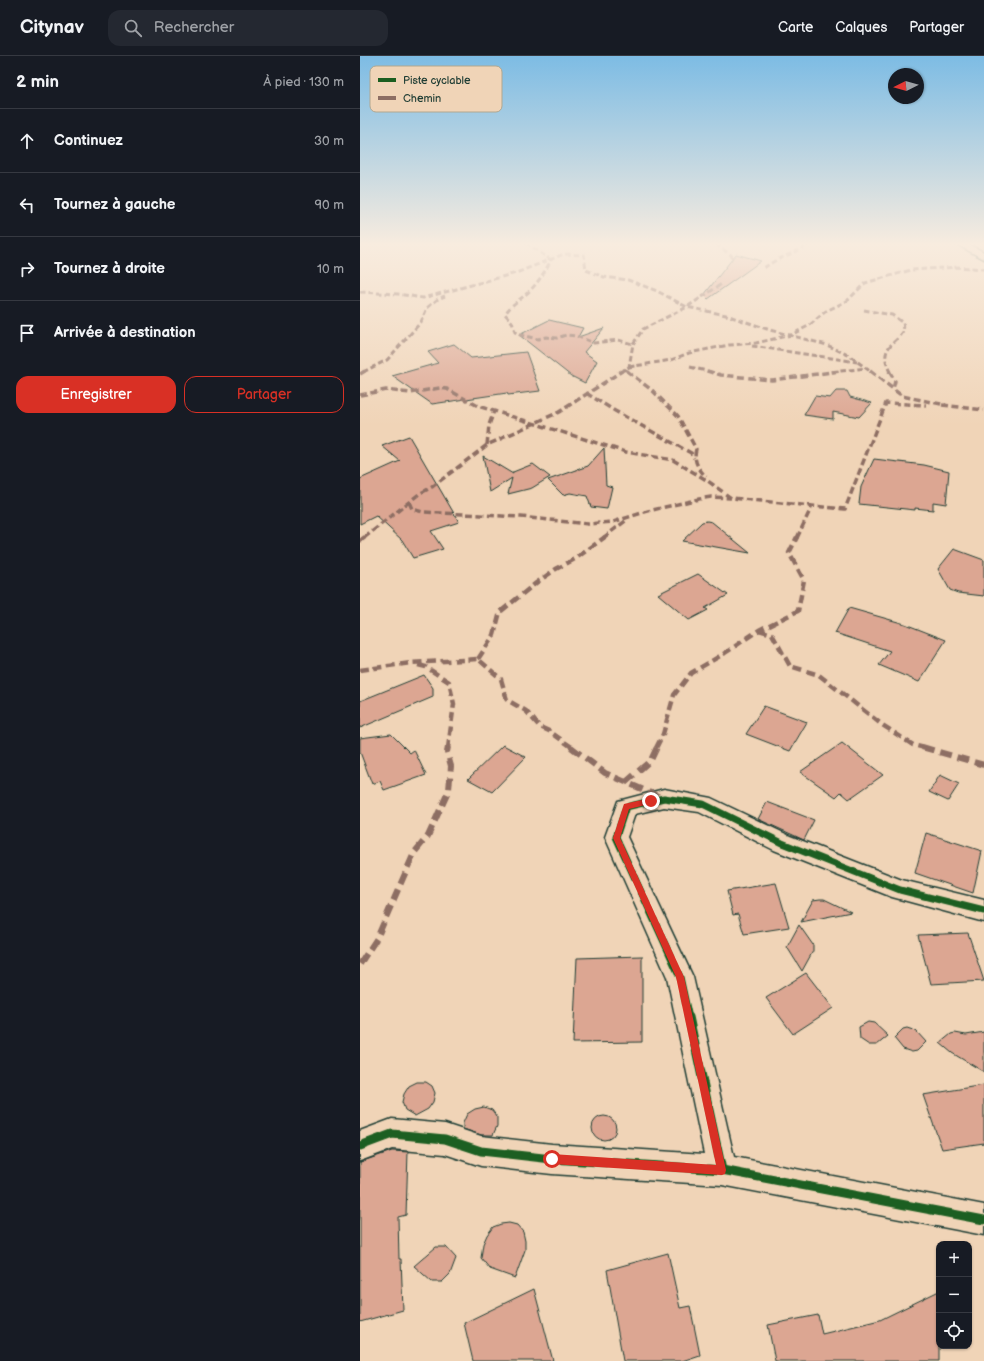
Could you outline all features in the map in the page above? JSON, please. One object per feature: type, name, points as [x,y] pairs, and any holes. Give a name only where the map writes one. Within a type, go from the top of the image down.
[{"type":"street","points":[[722,1170],[680,977],[616,838],[626,806],[664,798],[703,804],[782,843],[900,890],[984,912]]},
{"type":"street","points":[[360,1146],[392,1134],[446,1139],[481,1151],[552,1159],[722,1170],[984,1220]]},
{"type":"building","points":[[549,320],[583,328],[578,337],[604,328],[584,352],[597,361],[585,383],[571,376],[519,335]]},
{"type":"building","points":[[454,344],[471,358],[526,352],[540,391],[508,395],[507,393],[432,404],[392,376],[438,363],[428,352]]},
{"type":"building","points":[[836,391],[847,391],[850,397],[872,403],[859,417],[833,412],[833,419],[804,415],[815,396],[830,398]]},
{"type":"building","points":[[409,436],[459,522],[431,531],[443,549],[413,558],[402,540],[376,516],[360,524],[360,479],[400,461],[382,446]]},
{"type":"building","points":[[604,448],[606,485],[612,487],[607,509],[591,507],[587,496],[570,493],[563,495],[548,480],[588,466]]},
{"type":"building","points":[[483,456],[513,474],[513,472],[533,464],[550,477],[532,488],[508,494],[512,478],[490,492]]},
{"type":"building","points":[[874,459],[924,465],[949,471],[946,504],[933,502],[933,510],[915,508],[915,510],[859,504],[861,487]]},
{"type":"building","points":[[702,522],[712,522],[750,553],[682,541]]},
{"type":"building","points":[[954,549],[984,560],[984,596],[958,593],[950,590],[938,569]]},
{"type":"building","points":[[698,574],[728,595],[705,608],[708,610],[689,620],[658,594]]},
{"type":"building","points":[[849,608],[905,624],[946,640],[919,682],[879,665],[890,651],[835,633]]},
{"type":"building","points":[[424,675],[433,688],[433,697],[360,728],[360,701]]},
{"type":"building","points":[[764,706],[807,722],[790,751],[746,734]]},
{"type":"building","points":[[391,734],[410,753],[414,750],[426,775],[384,790],[380,781],[372,784],[360,752],[360,738]]},
{"type":"building","points":[[842,743],[883,775],[849,799],[841,792],[836,797],[800,772]]},
{"type":"building","points":[[503,745],[526,757],[492,792],[468,779]]},
{"type":"building","points":[[940,775],[959,784],[948,801],[929,792]]},
{"type":"building","points":[[767,802],[814,820],[804,840],[758,819]]},
{"type":"building","points":[[926,833],[982,851],[973,893],[915,873]]},
{"type":"building","points":[[776,883],[789,927],[744,934],[738,914],[733,915],[727,891]]},
{"type":"building","points":[[824,899],[851,912],[801,922],[813,900]]},
{"type":"building","points":[[799,925],[813,945],[813,951],[802,971],[787,947]]},
{"type":"building","points":[[968,933],[984,981],[931,984],[918,935]]},
{"type":"building","points":[[642,956],[642,1042],[573,1043],[577,958]]},
{"type":"building","points":[[806,973],[833,1008],[793,1034],[766,998]]},
{"type":"building","points":[[868,1022],[874,1023],[888,1036],[877,1045],[869,1045],[860,1039],[859,1027]]},
{"type":"building","points":[[907,1028],[916,1031],[926,1042],[917,1051],[912,1052],[903,1049],[894,1038],[903,1029]]},
{"type":"building","points":[[984,1032],[984,1072],[952,1053],[940,1043],[951,1034],[955,1033],[966,1035]]},
{"type":"building","points":[[417,1082],[426,1082],[432,1086],[435,1093],[433,1102],[428,1109],[415,1116],[405,1110],[402,1102],[404,1094],[409,1086]]},
{"type":"building","points":[[984,1085],[984,1143],[942,1149],[923,1095]]},
{"type":"building","points":[[484,1107],[492,1110],[497,1117],[497,1126],[493,1135],[481,1135],[463,1129],[463,1123],[467,1114],[475,1109]]},
{"type":"building","points":[[604,1116],[609,1117],[615,1123],[615,1133],[609,1139],[604,1140],[599,1139],[593,1133],[592,1128],[593,1123],[599,1117]]},
{"type":"building","points":[[392,1151],[408,1152],[406,1215],[398,1217],[399,1259],[401,1259],[403,1310],[360,1322],[360,1162]]},
{"type":"building","points":[[509,1223],[517,1225],[523,1232],[525,1241],[525,1250],[515,1278],[490,1269],[481,1258],[483,1244],[493,1227]]},
{"type":"building","points":[[436,1247],[446,1247],[456,1258],[450,1274],[442,1282],[432,1282],[414,1266]]},
{"type":"building","points":[[668,1253],[680,1308],[690,1306],[700,1355],[682,1361],[623,1361],[607,1270]]},
{"type":"building","points":[[534,1289],[553,1361],[473,1361],[464,1323]]},
{"type":"building","points":[[936,1292],[936,1349],[939,1349],[939,1361],[775,1361],[768,1325],[818,1315],[822,1334],[880,1320]]},
{"type":"marked path","points":[[360,374],[387,360],[421,322],[427,308],[432,304]]},
{"type":"marked path","points":[[513,304],[505,314],[512,322],[515,332],[520,335],[538,339],[546,337],[557,338],[566,335],[576,336],[594,343],[618,340],[633,344]]},
{"type":"marked path","points":[[681,304],[687,307],[726,315],[770,330],[827,345],[850,356],[902,396],[946,405]]},
{"type":"marked path","points":[[360,541],[373,529],[419,494],[432,487],[487,445],[559,412],[629,367],[633,344],[643,329],[692,304]]},
{"type":"marked path","points":[[629,367],[671,360],[689,353],[729,345],[756,343],[791,335],[810,325],[826,311],[841,304]]},
{"type":"marked path","points":[[864,310],[892,315],[903,323],[904,328],[902,335],[888,347],[885,357],[889,372],[895,381],[893,389]]},
{"type":"marked path","points":[[752,346],[857,362]]},
{"type":"marked path","points":[[690,367],[721,375],[772,380],[867,368]]},
{"type":"marked path","points":[[624,369],[653,391],[678,416],[696,449],[694,458],[699,469],[706,477]]},
{"type":"marked path","points":[[360,395],[386,390],[410,393],[440,388],[447,389],[478,406],[626,452],[673,460],[708,481],[731,498],[812,506]]},
{"type":"marked path","points":[[586,393],[615,411],[691,453],[694,458]]},
{"type":"marked path","points":[[625,783],[651,760],[663,734],[674,695],[691,673],[725,653],[759,630],[798,611],[804,580],[789,553],[812,506],[845,509],[886,403],[926,405]]},
{"type":"marked path","points":[[942,405],[984,410]]},
{"type":"marked path","points":[[487,445],[489,425],[494,411]]},
{"type":"marked path","points":[[409,502],[412,509],[423,512],[521,517],[588,524],[613,522],[648,511],[699,499],[711,497],[731,498]]},
{"type":"marked path","points":[[478,659],[494,635],[500,612],[536,583],[556,569],[575,559],[628,519]]},
{"type":"marked path","points":[[759,630],[772,634],[790,666],[819,675],[881,724],[913,745],[984,765]]},
{"type":"marked path","points":[[360,670],[411,663],[478,659],[501,679],[507,700],[526,711],[540,727],[559,738],[605,773],[662,798]]},
{"type":"marked path","points":[[360,964],[377,938],[414,853],[428,836],[449,790],[451,766],[447,752],[454,704],[449,682],[426,667],[418,665]]},
{"type":"cycle path","points":[[722,1170],[680,977],[616,837],[626,807],[664,798],[703,804],[782,843],[900,890],[984,911]]},
{"type":"cycle path","points":[[360,1146],[392,1134],[445,1139],[481,1151],[552,1159],[722,1170],[984,1220]]},
{"type":"route","points":[[552,1159],[722,1170],[680,977],[616,838],[626,806],[651,801]]}]
